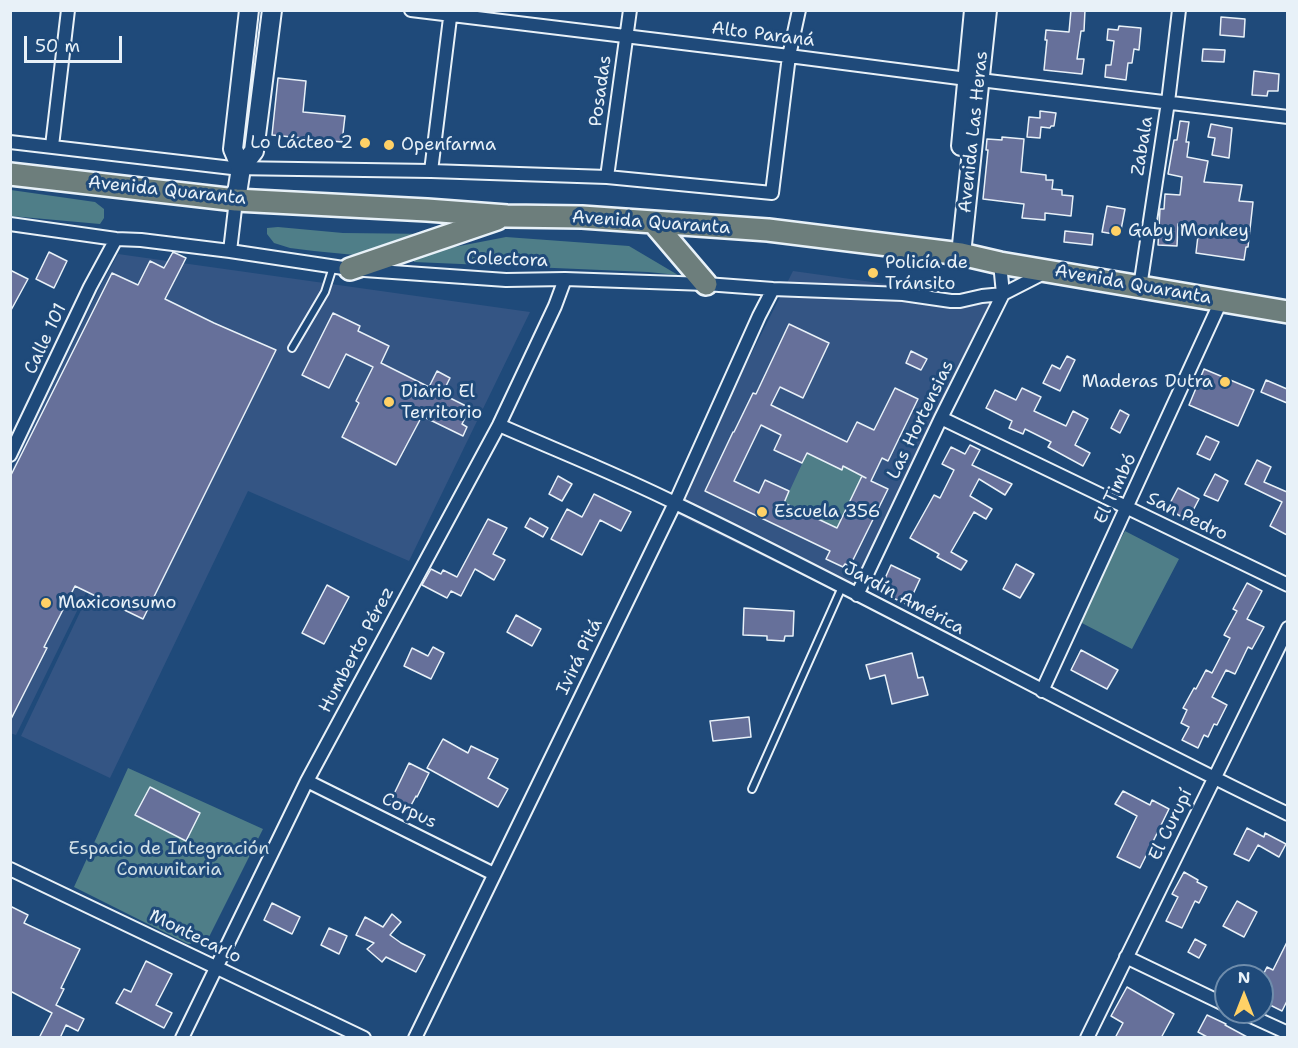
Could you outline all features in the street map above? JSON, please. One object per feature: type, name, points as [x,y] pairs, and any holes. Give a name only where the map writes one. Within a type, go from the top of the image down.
[{"type":"highway","name":"Avenida Quaranta","points":[[10,174],[236,200],[768,230],[956,253],[1000,263],[1287,312]]},
{"type":"highway","points":[[341,268],[507,216]]},
{"type":"highway","points":[[654,223],[706,284]]},
{"type":"main road","points":[[241,168],[233,149],[249,10]]},
{"type":"main road","points":[[236,200],[241,168],[254,151],[272,10]]},
{"type":"main road","name":"Avenida Las Heras","points":[[974,10],[974,80]]},
{"type":"main road","name":"Avenida Las Heras","points":[[956,253],[974,80],[987,10]]},
{"type":"street","points":[[52,146],[68,10]]},
{"type":"street","name":"Alto Paraná","points":[[411,10],[451,13],[627,37],[1287,117]]},
{"type":"street","name":"Posadas","points":[[607,177],[630,10]]},
{"type":"street","points":[[10,142],[241,168],[607,177],[772,193],[789,56],[799,10]]},
{"type":"street","name":"Zabala","points":[[1140,287],[1168,102],[1179,10]]},
{"type":"street","points":[[431,171],[451,13]]},
{"type":"street","points":[[230,251],[236,200]]},
{"type":"street","name":"Colectora","points":[[10,224],[116,239],[230,251],[341,268],[506,280],[565,279],[706,284],[903,294],[955,302],[1003,294]]},
{"type":"street","name":"Calle 101","points":[[10,455],[90,287],[116,239]]},
{"type":"street","points":[[1000,263],[1003,294],[1048,271]]},
{"type":"street","name":"Humberto Pérez","points":[[182,1038],[307,781],[499,425],[555,306],[565,279]]},
{"type":"street","name":"Ivirá Pitá","points":[[415,1038],[675,503],[772,289]]},
{"type":"street","name":"Las Hortensias","points":[[856,595],[1003,294]]},
{"type":"street","name":"El Timbó","points":[[1042,691],[1221,301]]},
{"type":"street","name":"San Pedro","points":[[941,418],[1287,585]]},
{"type":"street","name":"Jardín América","points":[[499,425],[675,503],[842,586],[1214,779],[1287,814]]},
{"type":"street","name":"El Curupí","points":[[1087,1038],[1287,628]]},
{"type":"street","name":"Corpus","points":[[307,781],[494,874]]},
{"type":"street","name":"Montecarlo","points":[[10,869],[364,1038]]},
{"type":"street","points":[[1126,957],[1214,999]]},
{"type":"street","points":[[1267,1024],[1287,1034]]},
{"type":"lane","points":[[292,348],[341,268]]},
{"type":"lane","points":[[752,789],[842,586]]},
{"type":"shaded area","points":[[118,254],[530,312],[409,561],[248,491],[110,778],[21,736],[196,369],[16,735],[10,733],[10,473]]},
{"type":"shaded area","points":[[793,271],[1001,300],[847,597],[672,512]]},
{"type":"green space","points":[[11,190],[95,202],[104,209],[104,218],[100,224],[11,216]]},
{"type":"green space","points":[[267,228],[343,233],[433,234],[365,256],[290,248],[274,243],[267,234]]},
{"type":"green space","points":[[506,237],[629,246],[678,275],[414,262],[413,255]]},
{"type":"green space","points":[[807,453],[841,469],[843,466],[862,476],[837,528],[784,503]]},
{"type":"green space","points":[[1125,531],[1179,559],[1132,649],[1078,621]]},
{"type":"green space","name":"Espacio de Integración Comunitaria","points":[[128,768],[263,829],[206,943],[188,944],[74,887]]},
{"type":"building","points":[[1071,10],[1085,10],[1084,31],[1081,31],[1077,59],[1084,59],[1082,74],[1044,70],[1046,30],[1069,32]]},
{"type":"building","points":[[1221,17],[1245,19],[1244,37],[1220,35]]},
{"type":"building","points":[[1119,26],[1141,28],[1139,50],[1134,49],[1132,63],[1128,63],[1126,80],[1105,77],[1106,65],[1111,65],[1114,41],[1107,40],[1108,29],[1118,30]]},
{"type":"building","points":[[1203,49],[1225,50],[1224,62],[1202,61]]},
{"type":"building","points":[[1254,71],[1279,74],[1278,91],[1268,91],[1267,96],[1252,95]]},
{"type":"building","points":[[278,78],[306,81],[303,112],[345,116],[342,142],[272,135]]},
{"type":"building","points":[[1040,111],[1056,113],[1054,126],[1041,127],[1040,138],[1027,137],[1029,117],[1040,118]]},
{"type":"building","points":[[1180,121],[1189,122],[1186,142],[1189,142],[1187,157],[1208,161],[1204,182],[1242,185],[1239,201],[1253,202],[1248,247],[1246,247],[1244,260],[1196,253],[1199,227],[1178,224],[1177,246],[1158,245],[1160,209],[1164,209],[1165,194],[1180,195],[1182,177],[1168,174]]},
{"type":"building","points":[[1211,124],[1232,128],[1229,158],[1212,155],[1215,138],[1208,137]]},
{"type":"building","points":[[1002,137],[1024,139],[1021,172],[1046,175],[1046,180],[1053,180],[1052,189],[1062,190],[1062,195],[1073,196],[1071,216],[1045,213],[1045,220],[1022,218],[1024,204],[983,199],[987,139],[1002,140]]},
{"type":"building","points":[[1107,206],[1125,209],[1120,235],[1102,232]]},
{"type":"building","points":[[1065,231],[1093,234],[1092,245],[1064,242]]},
{"type":"building","points":[[49,252],[67,261],[54,288],[36,279]]},
{"type":"building","name":"Maxiconsumo","points":[[173,252],[186,258],[165,299],[276,350],[143,619],[75,586],[10,721],[10,477],[112,273],[138,285],[150,261],[164,268]]},
{"type":"building","points":[[10,270],[28,279],[10,312]]},
{"type":"building","points":[[333,313],[360,326],[358,331],[389,346],[381,363],[429,387],[437,371],[450,378],[442,394],[470,408],[462,424],[467,427],[463,436],[422,416],[396,465],[342,437],[373,367],[346,354],[329,388],[302,375]]},
{"type":"building","points":[[789,324],[829,343],[803,398],[780,387],[771,405],[847,442],[857,422],[874,430],[895,388],[918,399],[888,461],[882,458],[871,481],[888,489],[850,566],[845,564],[843,567],[826,559],[830,551],[705,491],[753,393],[756,394]],"holes":[[[761,425],[781,435],[774,450],[802,463],[807,453],[842,470],[843,466],[866,478],[862,476],[837,528],[784,503],[789,491],[765,480],[759,493],[734,481]]]},
{"type":"building","points":[[911,351],[927,359],[921,370],[906,363]]},
{"type":"building","points":[[1067,356],[1075,360],[1060,391],[1043,383],[1052,365],[1060,369]]},
{"type":"building","points":[[1204,369],[1254,390],[1238,426],[1189,405]]},
{"type":"building","points":[[1266,380],[1287,389],[1287,403],[1261,392]]},
{"type":"building","points":[[1022,388],[1041,397],[1034,411],[1066,426],[1073,411],[1088,419],[1075,445],[1090,453],[1083,466],[1048,447],[1051,442],[1025,429],[1023,434],[1009,428],[1012,421],[986,408],[995,390],[1016,400]]},
{"type":"building","points":[[1120,410],[1129,415],[1120,433],[1111,428]]},
{"type":"building","points":[[1206,436],[1219,442],[1210,460],[1197,454]]},
{"type":"building","points":[[970,445],[980,450],[972,465],[1012,484],[1005,495],[979,479],[970,496],[992,509],[986,519],[974,512],[951,552],[967,561],[961,570],[937,557],[939,554],[910,538],[934,495],[940,498],[954,470],[942,464],[951,447],[965,454]]},
{"type":"building","points":[[1257,460],[1271,467],[1264,482],[1287,492],[1287,535],[1270,526],[1282,502],[1245,484]]},
{"type":"building","points":[[1215,474],[1228,481],[1218,501],[1204,495]]},
{"type":"building","points":[[558,476],[572,484],[562,501],[549,494]]},
{"type":"building","points":[[1178,488],[1199,499],[1188,520],[1167,509]]},
{"type":"building","points":[[594,494],[631,512],[621,531],[600,520],[582,555],[551,539],[567,509],[582,517]]},
{"type":"building","points":[[530,518],[548,528],[543,537],[525,527]]},
{"type":"building","points":[[488,519],[507,528],[493,554],[505,560],[494,580],[475,569],[461,596],[451,591],[447,598],[422,585],[431,569],[441,574],[443,570],[457,577]]},
{"type":"building","points":[[1016,564],[1034,574],[1020,598],[1003,589]]},
{"type":"building","points":[[891,565],[920,579],[908,605],[889,596],[892,590],[882,585]]},
{"type":"building","points":[[1247,583],[1262,591],[1247,619],[1264,627],[1252,649],[1248,647],[1235,674],[1226,670],[1212,697],[1227,705],[1217,725],[1214,724],[1208,737],[1204,735],[1198,748],[1182,740],[1189,727],[1181,723],[1187,710],[1183,708],[1206,670],[1212,673],[1230,638],[1224,635],[1237,611],[1233,609]]},
{"type":"building","points":[[327,585],[349,597],[324,644],[302,633]]},
{"type":"building","points":[[744,608],[794,611],[793,636],[785,636],[784,641],[767,640],[767,636],[743,635]]},
{"type":"building","points":[[516,615],[541,629],[532,646],[507,632]]},
{"type":"building","points":[[433,647],[444,653],[431,679],[404,666],[412,648],[428,656]]},
{"type":"building","points":[[1081,650],[1118,670],[1107,689],[1071,670]]},
{"type":"building","points":[[912,653],[918,678],[923,677],[928,695],[892,704],[885,675],[870,679],[866,665]]},
{"type":"building","points":[[749,717],[751,737],[713,741],[710,721]]},
{"type":"building","points":[[443,739],[468,753],[471,746],[498,759],[488,778],[508,789],[498,807],[427,768]]},
{"type":"building","points":[[409,763],[429,773],[409,809],[391,800]]},
{"type":"building","points":[[150,787],[200,813],[186,841],[135,815]]},
{"type":"building","points":[[1123,791],[1150,805],[1152,800],[1169,809],[1140,868],[1117,857],[1137,816],[1115,804]]},
{"type":"building","points":[[1247,828],[1264,837],[1265,833],[1286,844],[1279,857],[1258,845],[1249,861],[1234,854]]},
{"type":"building","points":[[1184,872],[1207,887],[1199,903],[1195,901],[1182,928],[1166,921],[1178,897],[1172,894]]},
{"type":"building","points":[[1237,901],[1257,912],[1244,937],[1223,926]]},
{"type":"building","points":[[272,903],[300,917],[292,934],[264,920]]},
{"type":"building","points":[[10,906],[28,915],[24,923],[80,949],[61,988],[64,989],[56,1005],[84,1019],[78,1031],[66,1025],[60,1038],[39,1038],[52,1013],[10,991]]},
{"type":"building","points":[[392,914],[401,922],[390,935],[425,955],[416,972],[386,957],[382,962],[367,949],[374,943],[356,935],[365,917],[383,927]]},
{"type":"building","points":[[329,928],[347,936],[339,954],[321,945]]},
{"type":"building","points":[[1195,939],[1206,945],[1199,958],[1188,952]]},
{"type":"building","points":[[1287,942],[1287,1001],[1282,1011],[1274,1007],[1274,968]]},
{"type":"building","points":[[146,961],[172,974],[156,1005],[172,1013],[164,1028],[116,1003],[124,989],[131,992]]},
{"type":"building","points":[[1127,987],[1174,1014],[1161,1038],[1115,1038],[1123,1023],[1111,1016]]},
{"type":"building","points":[[1207,1015],[1214,1018],[1214,1024],[1226,1024],[1249,1038],[1209,1038],[1198,1032]]},
{"type":"place","name":"Lo Lácteo 2","points":[[365,143]]},
{"type":"place","name":"Openfarma","points":[[389,145]]},
{"type":"place","name":"Gaby Monkey","points":[[1116,231]]},
{"type":"place","name":"Policía de Tránsito","points":[[873,273]]},
{"type":"place","name":"Maderas Dutra","points":[[1225,382]]},
{"type":"place","name":"Diario El Territorio","points":[[389,402]]},
{"type":"place","name":"Escuela 356","points":[[762,512]]},
{"type":"place","name":"Maxiconsumo","points":[[46,603]]}]
